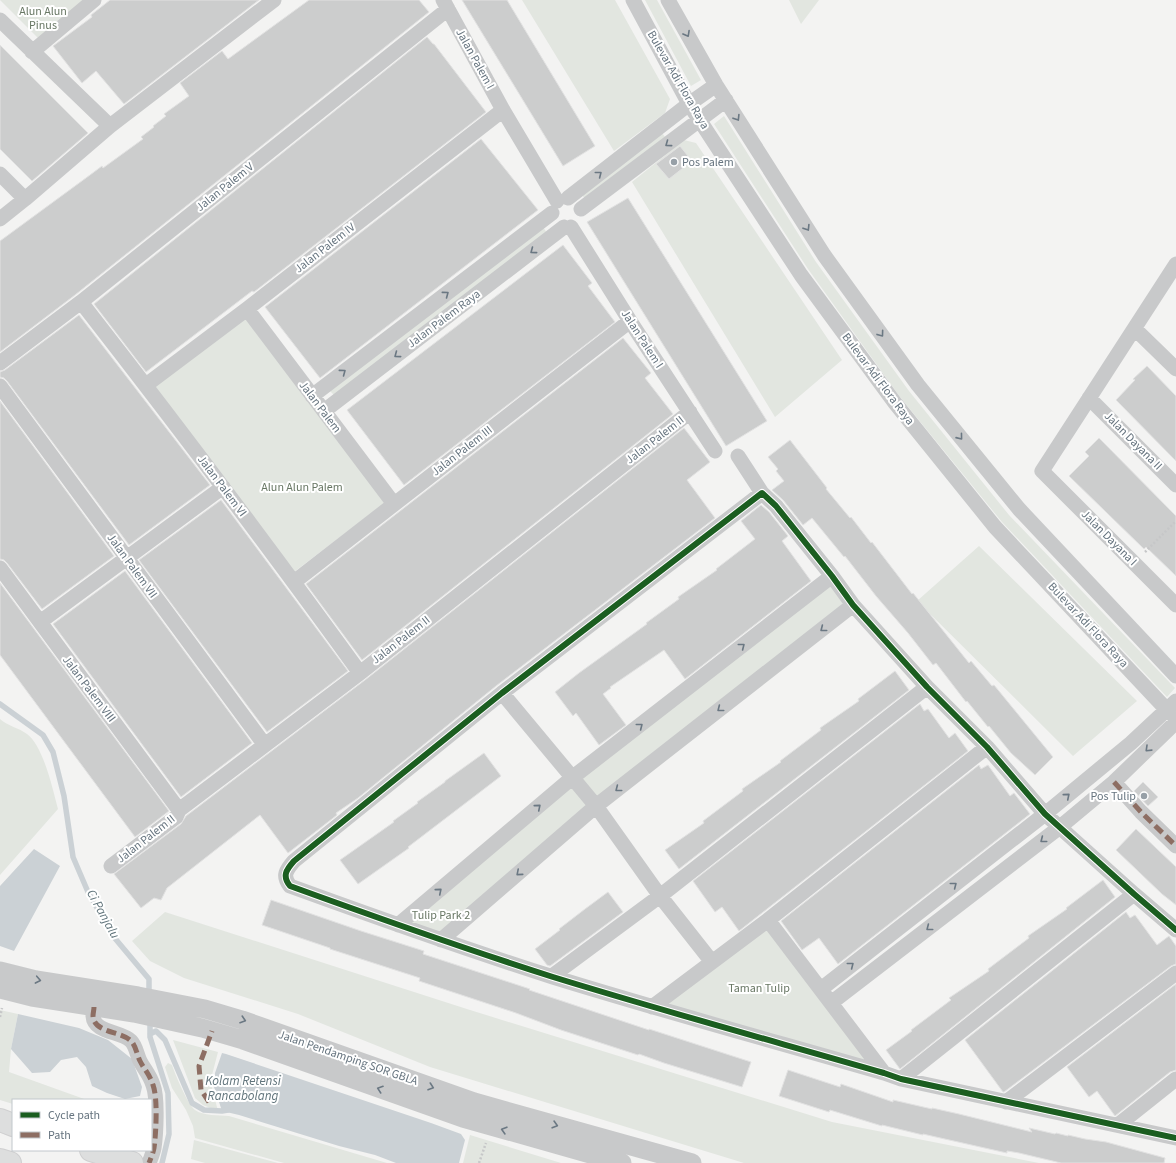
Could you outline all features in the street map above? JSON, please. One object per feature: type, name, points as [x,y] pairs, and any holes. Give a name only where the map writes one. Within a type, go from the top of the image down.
[{"type":"highway","points":[[0,1120],[12,1125]]},
{"type":"highway","points":[[94,1151],[131,1163]]},
{"type":"highway","points":[[0,1160],[10,1163]]},
{"type":"street","points":[[32,52],[94,0]]},
{"type":"street","points":[[0,219],[110,126],[274,0]]},
{"type":"street","name":"Bulevar Adi Flora Raya","points":[[633,0],[689,104],[700,121],[801,275],[895,403],[995,527],[1173,709]]},
{"type":"street","points":[[668,0],[716,85],[824,255],[918,385],[1019,509],[1176,676]]},
{"type":"street","name":"Jalan Palem I","points":[[446,5],[503,110],[559,204]]},
{"type":"street","name":"Jalan Palem V","points":[[0,363],[81,302],[446,5]]},
{"type":"street","points":[[0,20],[110,126]]},
{"type":"street","name":"Jalan Palem Raya","points":[[312,396],[559,204],[716,85]]},
{"type":"street","points":[[581,209],[726,100]]},
{"type":"street","name":"Jalan Palem IV","points":[[146,385],[247,310],[503,110]]},
{"type":"street","points":[[0,174],[25,199]]},
{"type":"street","points":[[573,200],[578,203],[581,209],[581,217],[577,223],[568,227],[558,225],[553,220],[559,204],[573,200]]},
{"type":"street","name":"Jalan Palem Raya","points":[[324,411],[568,227]]},
{"type":"street","name":"Jalan Palem I","points":[[568,227],[715,451]]},
{"type":"street","points":[[1089,398],[1176,264]]},
{"type":"street","name":"Jalan Palem VI","points":[[81,302],[223,487],[360,673]]},
{"type":"street","name":"Jalan Palem","points":[[247,310],[394,504]]},
{"type":"street","name":"Jalan Palem III","points":[[294,582],[630,321]]},
{"type":"street","points":[[1135,329],[1176,369]]},
{"type":"street","name":"Jalan Palem VII","points":[[0,386],[264,744]]},
{"type":"street","name":"Jalan Dayana I","points":[[1089,398],[1042,471],[1176,605]]},
{"type":"street","name":"Jalan Dayana II","points":[[1089,398],[1176,485]]},
{"type":"street","name":"Jalan Palem II","points":[[111,866],[176,817],[178,810],[360,673],[690,412]]},
{"type":"street","points":[[738,456],[762,493],[776,506],[832,576],[853,605],[927,687],[987,747],[1045,814],[1176,930]]},
{"type":"street","points":[[40,622],[223,487]]},
{"type":"street","points":[[762,493],[502,693],[294,861],[288,867],[285,875],[286,881],[290,886],[398,925],[552,976],[652,1007],[901,1079],[1176,1138]]},
{"type":"street","name":"Jalan Palem VIII","points":[[0,568],[178,810]]},
{"type":"street","points":[[398,925],[573,777],[832,576]]},
{"type":"street","points":[[441,940],[596,806],[853,605]]},
{"type":"street","points":[[552,976],[660,896],[927,687]]},
{"type":"street","points":[[502,693],[596,806],[660,896],[712,962]]},
{"type":"street","points":[[820,989],[1045,814],[1173,709]]},
{"type":"street","points":[[832,1003],[1060,827],[1114,782],[1176,722]]},
{"type":"street","points":[[652,1007],[768,920],[987,747]]},
{"type":"street","points":[[1114,782],[1141,812],[1176,846]]},
{"type":"street","points":[[901,1079],[1134,894]]},
{"type":"street","points":[[768,920],[884,1073]]},
{"type":"street","name":"Jalan Pendamping SOR GBLA","points":[[0,971],[136,1004],[171,1022],[202,1028],[243,1040],[463,1118],[622,1163]]},
{"type":"street","points":[[1006,1102],[1176,973]]},
{"type":"street","name":"Jalan Pendamping SOR GBLA","points":[[0,989],[32,997],[94,1007],[174,1003],[205,1009],[242,1020],[474,1102],[692,1163]]},
{"type":"street","points":[[171,1022],[174,1003]]},
{"type":"street","points":[[94,1007],[93,1016],[95,1024],[110,1032],[122,1035],[133,1042],[142,1064],[149,1073],[154,1086],[156,1107],[154,1149],[149,1163]]},
{"type":"street","points":[[1118,1125],[1176,1079]]},
{"type":"path","points":[[1134,563],[1176,521]]},
{"type":"green space","name":"Alun Alun Pinus","points":[[0,0],[91,0],[41,41]]},
{"type":"green space","points":[[522,0],[615,0],[670,99],[665,113],[614,151]]},
{"type":"green space","points":[[645,0],[657,0],[701,80],[691,86]]},
{"type":"green space","points":[[789,0],[819,0],[801,24]]},
{"type":"green space","points":[[724,116],[816,262],[909,391],[1009,515],[1175,688],[1167,697],[1002,522],[900,397],[808,269],[714,124]]},
{"type":"green space","points":[[662,133],[666,138],[586,200],[582,195]]},
{"type":"green space","points":[[684,140],[696,143],[842,360],[775,417],[632,182]]},
{"type":"green space","points":[[543,227],[547,233],[335,396],[330,391]]},
{"type":"green space","name":"Alun Alun Palem","points":[[245,318],[386,502],[294,572],[154,387]]},
{"type":"green space","points":[[979,546],[1137,701],[1073,756],[917,601]]},
{"type":"green space","name":"Tulip Park 2","points":[[832,576],[853,605],[441,940],[398,925]]},
{"type":"green space","points":[[0,719],[24,732],[33,740],[47,768],[58,809],[0,875]]},
{"type":"green space","points":[[165,912],[470,1010],[832,1122],[1039,1163],[744,1163],[430,1067],[298,1014],[184,978],[150,961],[132,941]]},
{"type":"green space","name":"Taman Tulip","points":[[768,925],[877,1068],[659,1006]]},
{"type":"green space","points":[[0,1010],[18,1014],[11,1049],[9,1072],[84,1099],[12,1099],[12,1104],[0,1100]]},
{"type":"green space","points":[[173,1040],[218,1052],[212,1075],[212,1088],[218,1111],[203,1105],[195,1098]]},
{"type":"green space","points":[[168,1063],[172,1065],[185,1096],[192,1107],[198,1112],[229,1116],[387,1163],[284,1163],[195,1138],[193,1126],[186,1110],[172,1088],[165,1067]]},
{"type":"green space","points":[[470,1135],[561,1163],[463,1163]]},
{"type":"green space","points":[[194,1140],[278,1163],[205,1163],[191,1159]]},
{"type":"water","points":[[34,849],[60,866],[14,951],[0,946],[0,886]]},
{"type":"water","points":[[18,1014],[79,1028],[108,1040],[132,1059],[142,1087],[140,1096],[125,1099],[92,1086],[86,1067],[77,1057],[61,1060],[50,1072],[32,1073],[11,1049]]},
{"type":"water","name":"Kolam Retensi Rancabolang","points":[[222,1053],[461,1134],[465,1140],[459,1163],[396,1163],[375,1155],[339,1146],[222,1111],[214,1087],[215,1073]]},
{"type":"building","points":[[110,0],[259,0],[124,104],[96,71],[82,83],[53,46],[92,17],[91,15]]},
{"type":"building","points":[[309,0],[419,0],[429,12],[75,295],[0,352],[0,241],[102,166],[103,168],[143,139],[141,137],[166,116],[164,114],[189,96],[180,83],[222,51],[228,59]]},
{"type":"building","points":[[462,0],[507,0],[595,146],[563,166]]},
{"type":"building","points":[[427,37],[486,112],[254,292],[252,291],[146,372],[94,304]]},
{"type":"building","points":[[0,45],[88,133],[32,181],[0,149]]},
{"type":"building","points":[[481,139],[538,210],[320,378],[265,307]]},
{"type":"building","name":"Pos Palem","points":[[680,146],[692,161],[669,179],[656,164]]},
{"type":"building","points":[[628,198],[767,421],[726,446],[587,222]]},
{"type":"building","points":[[563,245],[592,283],[588,286],[615,322],[404,485],[347,410]]},
{"type":"building","points":[[79,315],[210,485],[129,545],[7,381],[0,377],[0,372],[5,370]]},
{"type":"building","points":[[623,338],[651,373],[645,378],[673,414],[362,660],[306,584]]},
{"type":"building","points":[[1147,366],[1176,396],[1176,461],[1116,400],[1135,380],[1133,379]]},
{"type":"building","points":[[0,401],[114,556],[42,609],[7,563],[0,559]]},
{"type":"building","points":[[684,428],[710,462],[687,480],[715,518],[496,686],[288,853],[260,815],[167,888],[161,900],[154,898],[141,908],[114,874],[181,824],[186,816],[365,680]]},
{"type":"building","points":[[1099,438],[1176,516],[1176,576],[1146,547],[1144,549],[1069,476],[1089,456],[1085,452]]},
{"type":"building","points":[[790,440],[827,488],[826,489],[850,518],[851,517],[871,543],[872,542],[912,594],[913,593],[969,663],[971,661],[992,686],[994,685],[1053,757],[1035,775],[1011,753],[989,726],[988,727],[967,701],[966,702],[936,663],[933,665],[845,556],[844,557],[812,518],[803,525],[783,500],[772,490],[784,481],[776,471],[778,469],[768,457]]},
{"type":"building","points":[[221,500],[348,671],[267,732],[139,560]]},
{"type":"building","points":[[761,505],[769,512],[788,536],[782,541],[811,581],[685,679],[664,650],[610,687],[611,688],[603,694],[626,725],[599,745],[576,713],[573,716],[555,692],[647,624],[646,623],[679,599],[678,597],[717,570],[716,569],[755,539],[741,521]]},
{"type":"building","points":[[125,571],[252,743],[181,797],[53,624]]},
{"type":"building","points":[[0,583],[169,811],[135,837],[0,655]]},
{"type":"building","points":[[895,671],[909,690],[679,869],[665,850],[704,823],[703,821],[743,791],[742,789],[781,762],[780,761],[821,730],[820,728],[859,701],[858,699]]},
{"type":"building","points":[[920,704],[924,711],[928,709],[949,738],[955,733],[968,751],[739,931],[722,907],[715,912],[693,881]]},
{"type":"building","points":[[484,753],[501,776],[408,847],[409,848],[358,884],[340,860],[394,822],[393,821],[418,803],[417,802]]},
{"type":"building","points":[[979,765],[981,769],[988,765],[1010,796],[1014,793],[1030,814],[838,964],[819,938],[802,950],[781,921]]},
{"type":"building","name":"Pos Tulip","points":[[1143,782],[1158,797],[1148,806],[1134,791]]},
{"type":"building","points":[[1136,829],[1176,867],[1176,905],[1162,894],[1116,850]]},
{"type":"building","points":[[1103,880],[1115,897],[900,1069],[886,1050],[951,1000],[949,998],[989,971],[988,969],[1029,938],[1028,936],[1067,909],[1066,908]]},
{"type":"building","points":[[608,892],[623,912],[550,966],[547,965],[535,949]]},
{"type":"building","points":[[271,900],[424,951],[423,954],[530,989],[529,990],[751,1062],[742,1087],[561,1030],[516,1013],[419,981],[420,978],[262,925]]},
{"type":"building","points":[[1126,912],[1130,918],[1135,915],[1157,945],[1169,936],[1176,946],[1176,964],[1171,966],[1003,1092],[965,1040]]},
{"type":"building","points":[[1176,984],[1176,1070],[1170,1072],[1115,1116],[1097,1091],[1089,1097],[1067,1067]]},
{"type":"building","points":[[788,1070],[840,1087],[841,1084],[893,1102],[893,1100],[932,1108],[1032,1132],[1029,1128],[1055,1134],[1106,1142],[1165,1158],[1164,1163],[1061,1163],[1019,1153],[1007,1151],[1007,1153],[882,1126],[830,1110],[829,1112],[779,1096]]},
{"type":"waterway","name":"Ci Panjalu","points":[[0,704],[43,735],[53,752],[64,796],[73,857],[88,892],[113,936],[149,979],[149,994]]},
{"type":"waterway","name":"Ci Panjalu","points":[[150,1019],[150,1037],[168,1093],[169,1134],[162,1163]]},
{"type":"waterway","points":[[150,1034],[156,1031],[165,1040],[192,1103],[204,1110],[228,1110]]},
{"type":"marked path","points":[[1114,782],[1141,812],[1176,846]]},
{"type":"marked path","points":[[94,1007],[93,1016],[98,1026],[121,1035],[133,1043],[140,1061],[152,1081],[156,1098],[156,1125],[153,1154],[149,1163]]},
{"type":"marked path","points":[[209,1102],[201,1090],[199,1066],[212,1031]]},
{"type":"cycle path","points":[[1176,930],[1045,814],[987,747],[927,687],[853,605],[832,576],[776,506],[762,493],[502,693],[294,861],[286,873],[286,879],[290,886],[454,944],[553,977],[636,1002],[901,1079],[1176,1138]]},
{"type":"place","name":"Pos Palem","points":[[674,162]]},
{"type":"place","name":"Pos Tulip","points":[[1144,796]]}]
